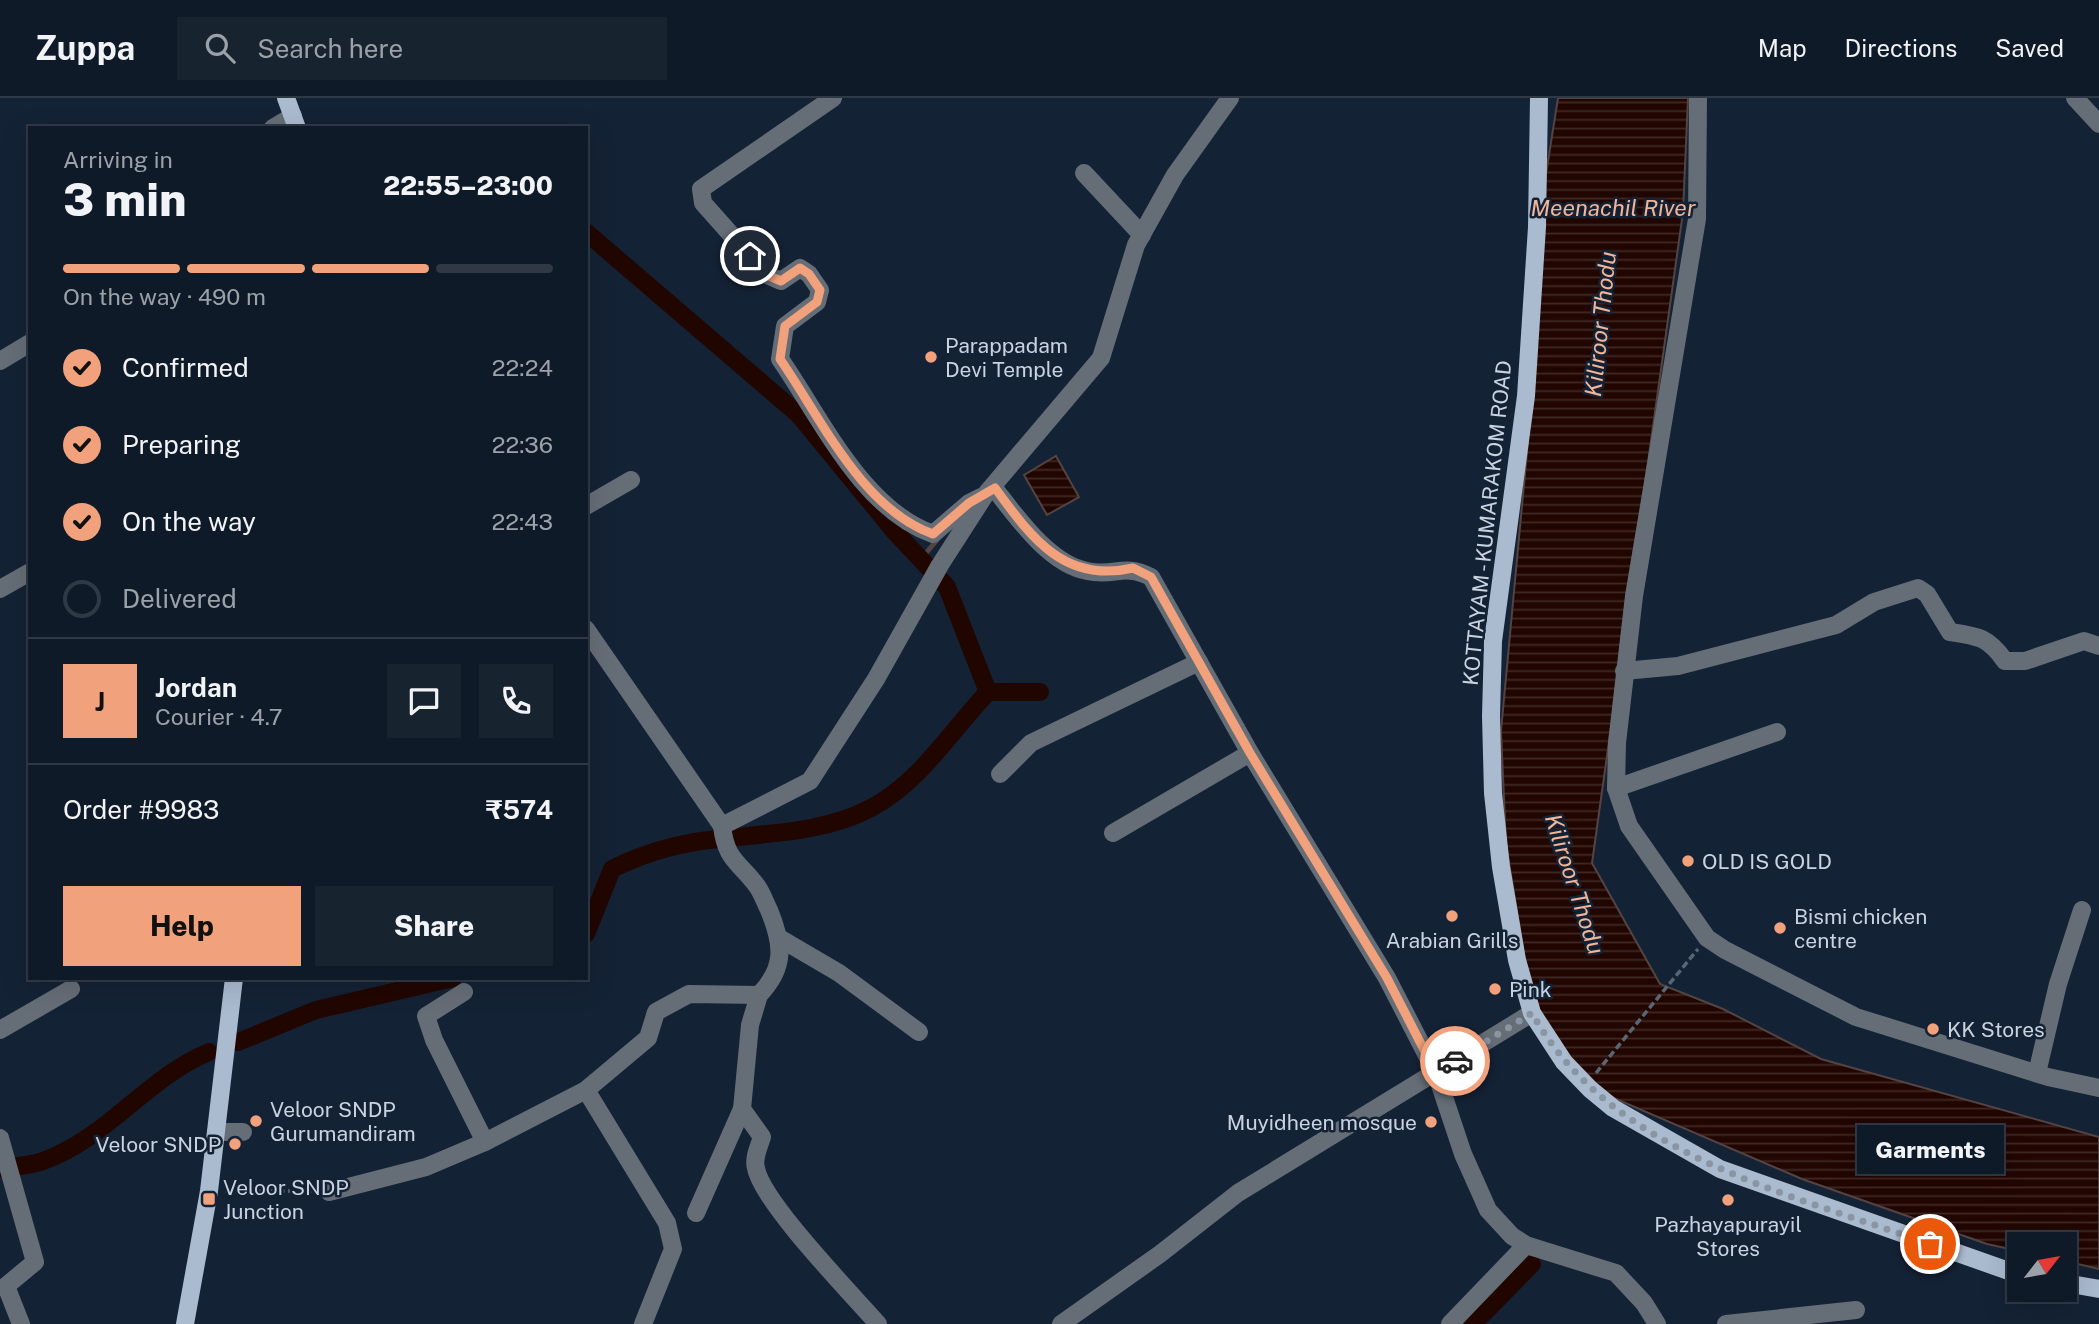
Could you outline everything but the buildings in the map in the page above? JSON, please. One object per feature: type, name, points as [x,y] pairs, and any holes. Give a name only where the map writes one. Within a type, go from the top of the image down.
[{"type":"main road","points":[[286,98],[295,122]]},
{"type":"main road","name":"KOTTAYAM - KUMARAKOM ROAD","points":[[1539,98],[1537,227],[1525,396],[1497,606],[1491,716],[1493,793],[1501,867],[1517,960],[1532,1013],[1564,1062],[1590,1089],[1613,1108],[1720,1169],[2007,1270]]},
{"type":"main road","points":[[185,1324],[209,1191],[233,980]]},
{"type":"main road","points":[[2077,1285],[2099,1289]]},
{"type":"street","points":[[833,98],[812,104],[701,189],[703,203],[767,275],[781,281],[800,268],[809,274],[820,290],[817,302],[785,326],[780,359],[857,477],[912,527],[933,534],[969,503],[990,491]]},
{"type":"street","points":[[722,828],[810,781],[876,679],[940,565],[990,491],[1101,358],[1142,235],[1175,175],[1230,98]]},
{"type":"street","points":[[1698,98],[1697,219],[1624,671],[1616,788],[1629,826],[1707,939],[1856,1017],[2037,1073],[2099,1088]]},
{"type":"street","points":[[2075,98],[2099,124]]},
{"type":"street","points":[[1084,173],[1142,235]]},
{"type":"street","points":[[0,362],[28,344]]},
{"type":"street","points":[[588,505],[631,480]]},
{"type":"street","points":[[990,491],[1032,537],[1085,571],[1115,572],[1133,568],[1151,577],[1250,753],[1387,978],[1436,1073],[1463,1154],[1488,1210],[1512,1236],[1527,1245],[1616,1273],[1644,1303],[1657,1324]]},
{"type":"street","points":[[0,589],[28,573]]},
{"type":"street","points":[[1624,671],[1678,666],[1836,625],[1874,602],[1918,588],[1927,594],[1950,632],[1981,637],[1992,643],[2005,660],[2025,661],[2084,640],[2097,641]]},
{"type":"street","points":[[588,632],[722,828],[725,849],[759,888],[781,939],[779,963],[771,983],[759,995],[750,1025],[742,1109],[696,1213]]},
{"type":"street","points":[[1000,774],[1031,743],[1199,662]]},
{"type":"street","points":[[1616,788],[1777,732]]},
{"type":"street","points":[[1113,833],[1250,753]]},
{"type":"street","points":[[2037,1073],[2058,985],[2082,910]]},
{"type":"street","points":[[781,939],[839,973],[919,1032]]},
{"type":"street","points":[[0,1030],[71,989]]},
{"type":"street","points":[[464,992],[426,1016],[434,1040],[485,1142]]},
{"type":"street","points":[[329,1192],[426,1167],[485,1142],[586,1090],[648,1038],[656,1012],[689,994],[759,995]]},
{"type":"street","points":[[1061,1324],[1160,1254],[1238,1193],[1532,1013]]},
{"type":"street","points":[[586,1090],[667,1223],[673,1249],[643,1324]]},
{"type":"street","points":[[742,1109],[762,1137],[755,1162],[769,1198],[878,1324]]},
{"type":"street","points":[[216,1132],[243,1132]]},
{"type":"street","points":[[0,1138],[35,1262],[6,1286],[21,1324]]},
{"type":"street","points":[[1450,1324],[1527,1245]]},
{"type":"street","points":[[1727,1324],[1856,1310]]},
{"type":"path","points":[[1592,1077],[1699,948]]},
{"type":"path","points":[[209,1191],[329,1192]]},
{"type":"water","name":"Meenachil River","points":[[1558,98],[1688,98],[1683,212],[1592,863],[1660,984],[1723,1009],[1821,1059],[2099,1137],[2099,1269],[2077,1264],[2077,1232],[2007,1232],[2007,1248],[1987,1244],[1802,1179],[1602,1093],[1546,1032],[1526,967],[1506,844],[1501,731],[1527,452],[1546,174]]},
{"type":"water","points":[[1056,456],[1079,497],[1047,515],[1024,475]]},
{"type":"waterway","points":[[588,234],[799,415],[895,532],[947,587],[988,692]]},
{"type":"waterway","points":[[921,559],[937,540]]},
{"type":"waterway","points":[[588,929],[612,869],[647,854],[684,844],[812,828],[852,817],[871,808],[905,785],[988,692],[1040,692]]},
{"type":"waterway","points":[[238,1042],[316,1010],[444,980]]},
{"type":"waterway","points":[[0,1168],[38,1163],[66,1151],[87,1138],[166,1076],[209,1052]]},
{"type":"waterway","points":[[1473,1324],[1532,1264]]},
{"type":"way so far","points":[[1455,1061],[1532,1013],[1546,1039],[1590,1089],[1613,1108],[1671,1142],[1749,1182],[1930,1244]]},
{"type":"place","name":"Parappadam Devi Temple","points":[[931,357]]},
{"type":"place","name":"OLD IS GOLD","points":[[1688,861]]},
{"type":"place","name":"Arabian Grills","points":[[1452,916]]},
{"type":"place","name":"Bismi chicken centre","points":[[1780,928]]},
{"type":"place","name":"Pink","points":[[1495,989]]},
{"type":"place","name":"KK Stores","points":[[1933,1029]]},
{"type":"place","name":"Veloor SNDP Gurumandiram","points":[[256,1121]]},
{"type":"place","name":"Muyidheen mosque","points":[[1431,1122]]},
{"type":"place","name":"Veloor SNDP","points":[[235,1144]]},
{"type":"place","name":"Veloor SNDP Junction","points":[[209,1199]]},
{"type":"place","name":"Pazhayapurayil Stores","points":[[1728,1200]]},
{"type":"place","name":"Garments","points":[[1930,1244]]},
{"type":"route","points":[[750,256],[767,275],[781,281],[800,268],[809,274],[820,290],[817,302],[785,326],[780,359],[857,477],[912,527],[933,534],[969,503],[995,488],[1032,537],[1085,571],[1115,572],[1133,568],[1151,577],[1250,753],[1387,978],[1436,1073],[1455,1061]]},
{"type":"water label","name":"Kiliroor Thodu","points":[[1600,324]]},
{"type":"water label","name":"Kiliroor Thodu","points":[[1575,884]]}]
